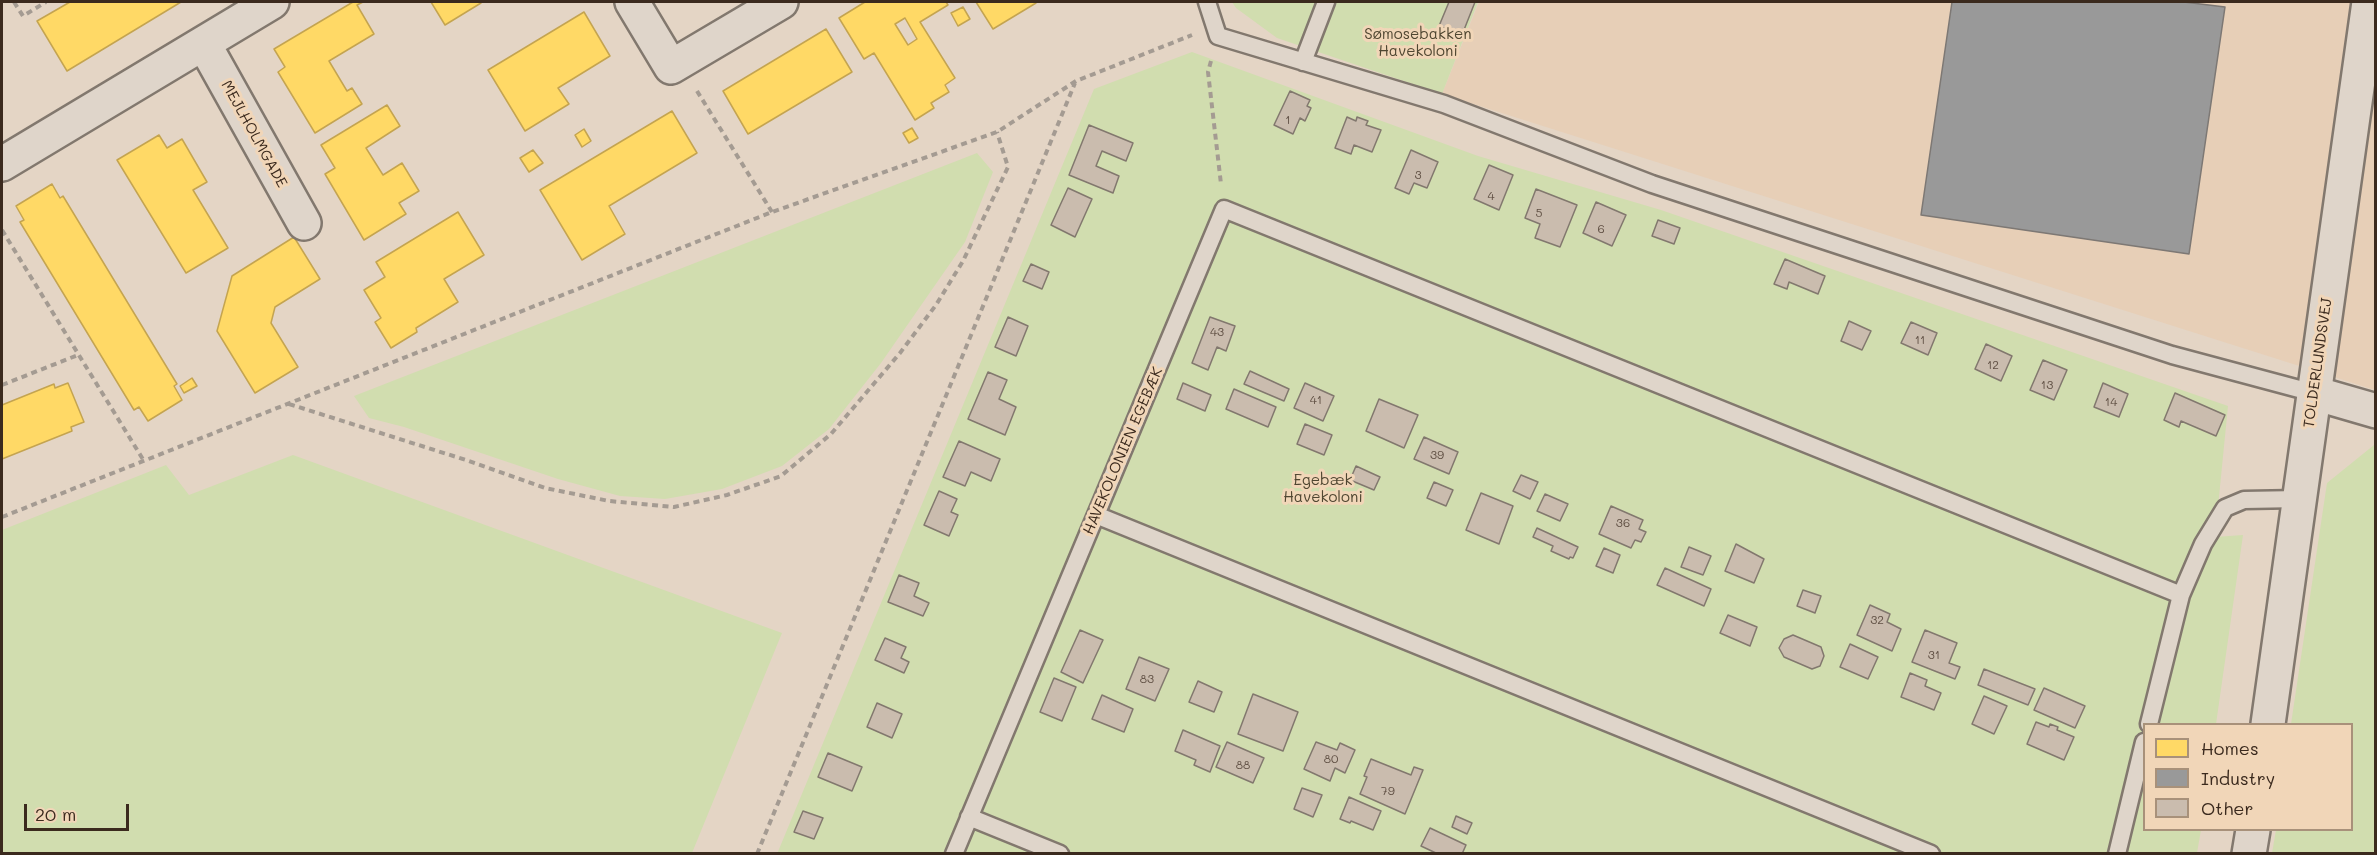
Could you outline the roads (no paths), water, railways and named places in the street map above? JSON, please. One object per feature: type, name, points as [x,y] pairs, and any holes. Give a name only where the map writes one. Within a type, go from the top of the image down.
[{"type":"street","points":[[2,164],[273,2]]},
{"type":"street","points":[[632,2],[671,67],[781,2]]},
{"type":"street","name":"TOLDERLUNDSVEJ","points":[[2268,723],[2369,2]]},
{"type":"street","name":"MEJLHOLMGADE","points":[[204,44],[304,223]]},
{"type":"street","points":[[2314,393],[2376,411]]},
{"type":"street","points":[[2250,854],[2253,831]]},
{"type":"lane","points":[[1207,2],[1218,36],[1444,104],[1652,184],[2149,348],[2314,393]]},
{"type":"lane","points":[[1303,62],[1326,2]]},
{"type":"lane","name":"HAVEKOLONIEN EGEBÆK","points":[[954,854],[1224,209],[2181,595]]},
{"type":"lane","points":[[2149,723],[2181,595],[2203,544],[2225,508],[2244,500],[2299,499]]},
{"type":"lane","points":[[1096,515],[1930,854]]},
{"type":"lane","points":[[2117,854],[2143,750]]},
{"type":"lane","points":[[969,816],[1060,854]]},
{"type":"park label","name":"Sømosebakken Havekoloni","points":[[1418,42]]},
{"type":"park label","name":"Egebæk Havekoloni","points":[[1323,488]]}]
